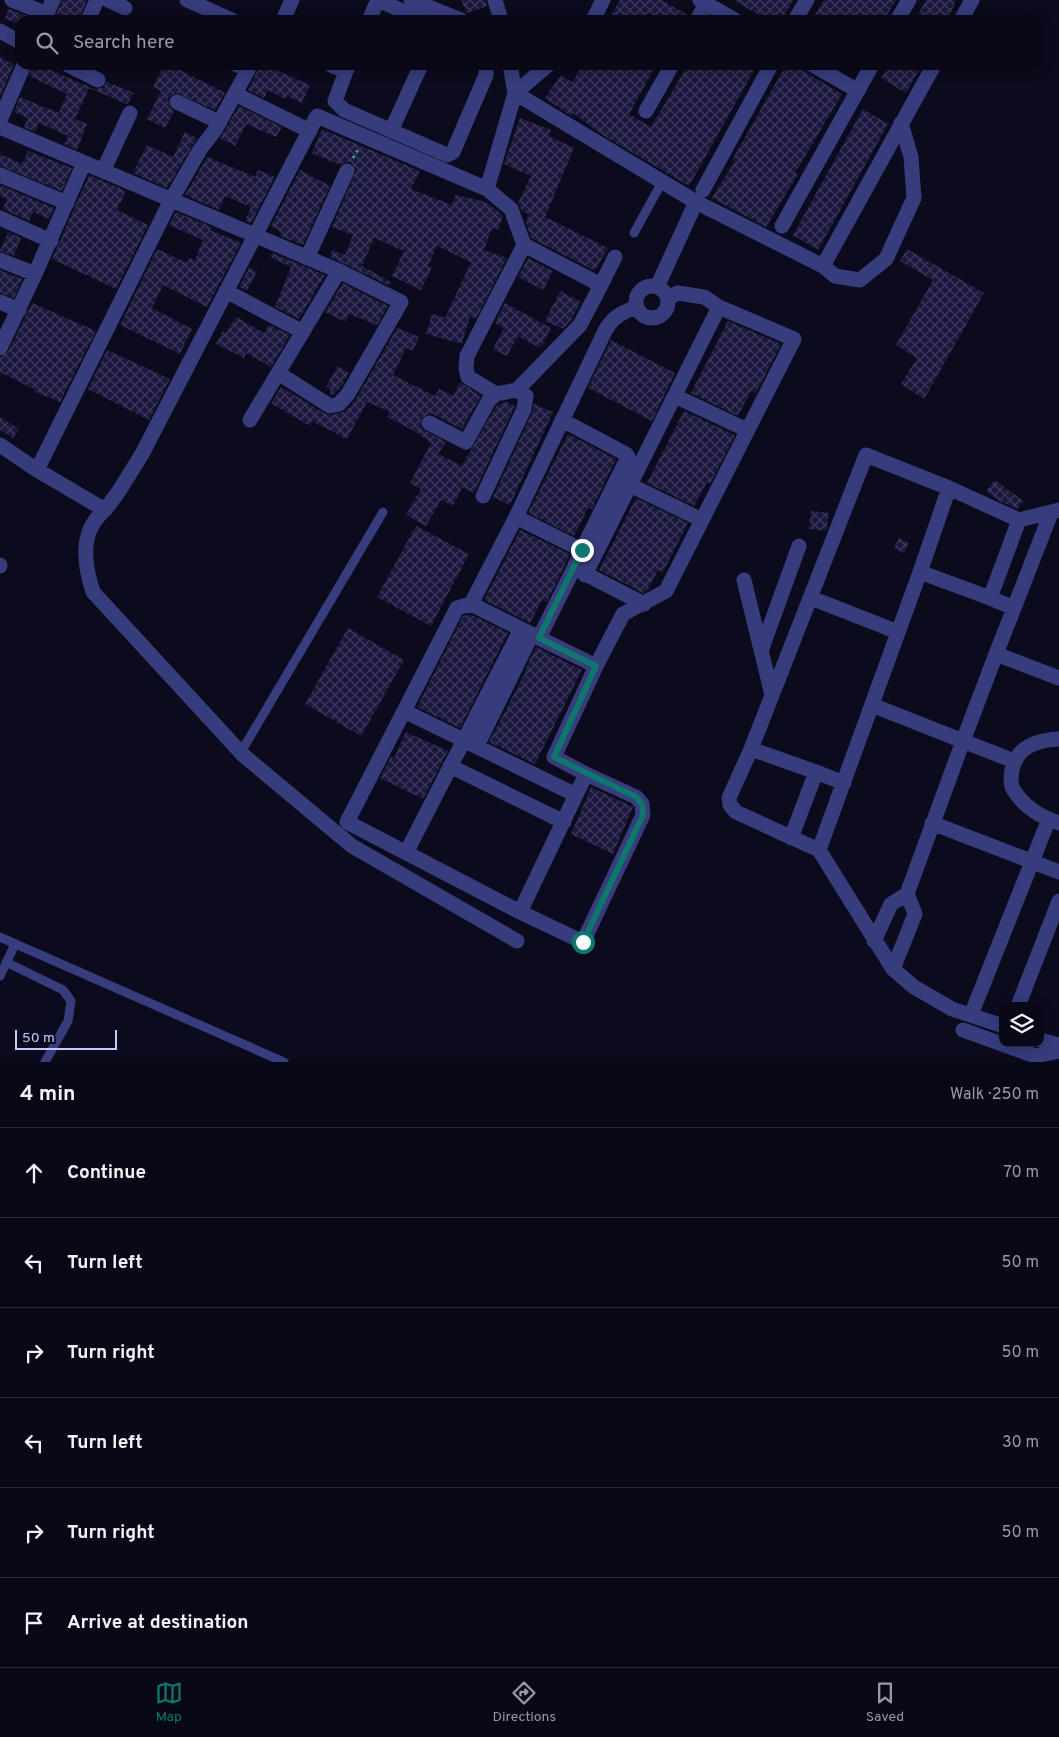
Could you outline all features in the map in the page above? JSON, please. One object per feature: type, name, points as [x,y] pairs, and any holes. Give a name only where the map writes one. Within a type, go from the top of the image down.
[{"type":"street","points":[[12,0],[42,15]]},
{"type":"street","points":[[47,15],[53,0]]},
{"type":"street","points":[[90,15],[97,0]]},
{"type":"street","points":[[108,0],[125,8]]},
{"type":"street","points":[[187,0],[213,5],[226,15]]},
{"type":"street","points":[[285,15],[292,0]]},
{"type":"street","points":[[371,15],[378,0],[411,15]]},
{"type":"street","points":[[411,0],[448,15]]},
{"type":"street","points":[[495,0],[500,15]]},
{"type":"street","points":[[596,15],[604,0]]},
{"type":"street","points":[[799,15],[807,0]]},
{"type":"street","points":[[900,15],[908,0]]},
{"type":"street","points":[[964,15],[972,0]]},
{"type":"street","points":[[699,15],[705,1],[727,15]]},
{"type":"street","points":[[0,31],[15,39]]},
{"type":"street","points":[[0,120],[22,70]]},
{"type":"street","points":[[78,70],[98,80]]},
{"type":"street","points":[[37,470],[171,200],[201,148],[219,122],[248,70]]},
{"type":"street","points":[[347,70],[335,101],[338,106],[443,154],[453,152],[486,70]]},
{"type":"street","points":[[391,131],[419,70]]},
{"type":"street","points":[[487,189],[515,93],[511,70]]},
{"type":"street","points":[[515,93],[542,70]]},
{"type":"street","points":[[646,111],[669,70]]},
{"type":"street","points":[[596,666],[471,604],[458,608],[347,822],[520,912],[583,942],[643,815],[642,804],[636,797],[554,757],[596,666],[623,614],[666,591],[794,339],[719,307],[704,297],[692,294],[663,292],[644,288],[636,300],[637,307],[643,315],[652,318],[661,315],[667,307],[663,292],[699,196],[767,70]]},
{"type":"street","points":[[822,70],[858,91]]},
{"type":"street","points":[[782,226],[869,70]]},
{"type":"street","points":[[823,266],[931,70]]},
{"type":"street","points":[[515,93],[662,182],[699,196],[823,266],[836,276],[860,280],[886,258],[914,198],[911,157],[901,122]]},
{"type":"street","points":[[235,94],[310,131]]},
{"type":"street","points":[[177,102],[219,122]]},
{"type":"street","points":[[103,171],[130,113]]},
{"type":"street","points":[[518,942],[352,846],[241,752],[93,592],[86,572],[84,554],[91,524],[105,510],[142,454],[317,116],[487,189],[511,209],[524,245],[601,285]]},
{"type":"street","points":[[0,127],[339,271],[402,302],[348,394],[339,404],[330,406],[278,373]]},
{"type":"street","points":[[1,343],[36,274],[84,163]]},
{"type":"street","points":[[307,258],[347,171]]},
{"type":"street","points":[[0,175],[67,202]]},
{"type":"street","points":[[0,218],[50,241]]},
{"type":"street","points":[[496,394],[468,377],[466,368],[468,356],[524,245]]},
{"type":"street","points":[[429,423],[466,442],[489,400],[496,394],[517,390],[580,325],[615,257]]},
{"type":"street","points":[[0,260],[36,274]]},
{"type":"street","points":[[250,420],[339,271]]},
{"type":"street","points":[[226,291],[303,332]]},
{"type":"street","points":[[0,302],[18,310]]},
{"type":"street","points":[[471,604],[516,517],[612,319],[621,313],[637,307]]},
{"type":"street","points":[[406,853],[450,766],[471,743],[531,633],[580,572],[630,485],[719,307]]},
{"type":"street","points":[[483,496],[524,409],[526,396],[517,390]]},
{"type":"street","points":[[676,396],[748,430]]},
{"type":"street","points":[[562,420],[626,454],[628,457],[582,550],[580,572]]},
{"type":"street","points":[[0,445],[37,470],[105,510]]},
{"type":"street","points":[[874,941],[891,904],[907,894],[996,654],[1054,518],[1020,520],[949,488],[866,455],[751,749],[729,798],[730,805],[736,812],[819,850],[874,941],[893,969],[914,987],[934,1000],[999,1025]]},
{"type":"street","points":[[630,485],[702,520]]},
{"type":"street","points":[[819,850],[949,488]]},
{"type":"street","points":[[516,517],[582,550]]},
{"type":"street","points":[[990,598],[1020,520]]},
{"type":"street","points":[[761,651],[799,546]]},
{"type":"street","points":[[580,572],[644,604]]},
{"type":"street","points":[[920,572],[1014,608]]},
{"type":"street","points":[[744,580],[772,695]]},
{"type":"street","points":[[811,598],[898,632]]},
{"type":"street","points":[[996,654],[1059,678]]},
{"type":"street","points":[[872,705],[1014,762]]},
{"type":"street","points":[[404,712],[576,795]]},
{"type":"street","points":[[971,1015],[1032,861],[1054,821],[1030,808],[1012,787],[1014,762],[1018,753],[1032,743],[1059,739]]},
{"type":"street","points":[[751,749],[844,783]]},
{"type":"street","points":[[450,766],[564,822]]},
{"type":"street","points":[[791,838],[816,772]]},
{"type":"street","points":[[520,912],[586,774]]},
{"type":"street","points":[[932,823],[1059,872]]},
{"type":"street","points":[[403,876],[409,867],[413,866],[440,879],[445,873]]},
{"type":"street","points":[[893,969],[915,914],[907,894]]},
{"type":"street","points":[[1020,1002],[1059,901]]},
{"type":"street","points":[[963,1030],[1035,1056],[1059,1051]]},
{"type":"street","points":[[1044,1041],[1059,1046]]},
{"type":"lane","points":[[634,233],[662,182]]},
{"type":"lane","points":[[241,752],[383,512]]},
{"type":"lane","points":[[0,937],[284,1062]]},
{"type":"lane","points":[[0,976],[15,944]]},
{"type":"lane","points":[[6,962],[63,990],[70,1001],[68,1021],[45,1062]]},
{"type":"path","points":[[347,171],[364,136]]},
{"type":"building","points":[[62,0],[87,0],[81,15],[56,15]]},
{"type":"building","points":[[461,0],[486,0],[487,6],[467,13]]},
{"type":"building","points":[[620,0],[662,0],[687,15],[651,15],[648,13],[646,15],[611,15]]},
{"type":"building","points":[[734,0],[793,0],[785,15],[759,15]]},
{"type":"building","points":[[824,0],[896,0],[887,15],[815,15]]},
{"type":"building","points":[[926,0],[956,0],[950,15],[918,15]]},
{"type":"building","points":[[9,9],[25,15],[15,15],[15,23],[5,18]]},
{"type":"building","points":[[0,57],[14,64],[0,97]]},
{"type":"building","points":[[31,70],[51,70],[94,89],[103,88],[107,82],[134,93],[127,104],[89,88],[75,119],[87,124],[77,150],[64,144],[68,136],[39,123],[35,132],[24,127],[28,118],[14,112],[20,97],[59,113],[67,94],[29,76]]},
{"type":"building","points":[[162,70],[180,70],[225,93],[215,110],[176,93],[168,98],[169,107],[174,111],[165,128],[147,119],[161,91],[153,87]]},
{"type":"building","points":[[258,70],[278,70],[310,85],[302,103],[287,96],[285,99],[268,90],[264,98],[248,90]]},
{"type":"building","points":[[580,70],[653,70],[629,114],[651,127],[685,70],[754,70],[689,186],[601,134],[573,113],[571,116],[545,98],[561,75],[572,82]]},
{"type":"building","points":[[783,70],[801,70],[842,94],[795,173],[798,174],[766,227],[712,198],[735,161],[732,160]]},
{"type":"building","points":[[886,70],[919,70],[906,93],[881,78]]},
{"type":"building","points":[[239,106],[282,127],[276,137],[246,124],[235,146],[220,138]]},
{"type":"building","points":[[863,109],[888,124],[818,250],[793,235]]},
{"type":"building","points":[[520,118],[551,130],[549,136],[574,148],[545,217],[608,248],[595,271],[531,238],[526,222],[529,214],[522,211],[518,203],[531,176],[504,164]]},
{"type":"building","points":[[322,129],[420,171],[411,189],[452,205],[455,195],[486,202],[503,215],[498,230],[492,228],[484,250],[507,258],[476,319],[470,316],[462,344],[426,334],[432,314],[445,318],[471,262],[437,246],[428,266],[432,267],[421,290],[392,276],[404,251],[374,238],[362,266],[391,282],[390,286],[330,257],[332,250],[345,255],[353,235],[332,227],[356,171],[350,162],[340,165],[312,153]]},
{"type":"building","points":[[185,132],[197,138],[167,188],[133,173],[147,145],[173,157]]},
{"type":"building","points":[[28,151],[72,168],[62,191],[0,166],[0,154],[22,164]]},
{"type":"building","points":[[207,157],[255,177],[258,170],[275,177],[251,223],[245,221],[251,207],[225,196],[219,210],[185,195]]},
{"type":"building","points":[[300,170],[330,186],[303,245],[280,236],[281,232],[271,226]]},
{"type":"building","points":[[89,175],[126,191],[117,210],[148,225],[116,289],[52,259]]},
{"type":"building","points":[[0,185],[54,208],[49,219],[33,212],[29,221],[3,209],[7,199],[0,196]]},
{"type":"building","points":[[176,212],[212,227],[210,230],[241,243],[207,307],[163,285],[152,308],[192,329],[180,354],[120,325],[157,249],[187,263],[190,258],[195,260],[203,240],[169,225]]},
{"type":"building","points":[[8,232],[21,238],[14,256],[0,251]]},
{"type":"building","points":[[907,249],[984,293],[924,399],[901,384],[917,358],[896,345],[933,280],[900,261]]},
{"type":"building","points":[[272,253],[325,275],[299,319],[275,307],[291,267],[270,257]]},
{"type":"building","points":[[528,258],[553,271],[543,290],[518,277]]},
{"type":"building","points":[[249,268],[257,271],[247,291],[239,287]]},
{"type":"building","points":[[0,270],[22,279],[14,298],[0,293]]},
{"type":"building","points":[[343,283],[388,306],[377,325],[349,314],[345,322],[325,312]]},
{"type":"building","points":[[560,291],[581,302],[571,320],[563,329],[545,321]]},
{"type":"building","points":[[32,303],[96,331],[60,402],[33,391],[34,389],[0,372],[0,357],[8,352]]},
{"type":"building","points":[[505,303],[551,328],[540,348],[518,336],[507,356],[493,349],[504,328],[495,323]]},
{"type":"building","points":[[236,317],[264,333],[269,325],[290,335],[271,367],[246,353],[244,358],[216,344],[223,331],[226,333]]},
{"type":"building","points":[[728,321],[781,344],[756,393],[751,391],[738,416],[691,393]]},
{"type":"building","points":[[397,328],[419,337],[413,351],[406,348],[393,375],[435,396],[439,389],[453,396],[460,382],[481,396],[462,429],[433,414],[428,414],[421,418],[421,428],[446,442],[438,454],[462,466],[496,406],[506,402],[515,406],[474,493],[462,487],[453,506],[441,500],[426,526],[406,515],[421,489],[410,483],[431,443],[416,432],[387,417],[390,412],[367,402],[347,439],[312,421],[310,426],[271,403],[281,387],[326,414],[332,415],[346,411],[356,399]]},
{"type":"building","points":[[611,340],[675,373],[652,421],[588,388]]},
{"type":"building","points":[[107,350],[170,379],[149,420],[88,389]]},
{"type":"building","points":[[338,366],[349,373],[340,388],[332,396],[329,394],[331,390],[326,386]]},
{"type":"building","points":[[534,404],[553,412],[510,505],[493,497],[532,413]]},
{"type":"building","points":[[684,411],[735,435],[710,484],[707,482],[694,506],[647,483]]},
{"type":"building","points":[[0,417],[19,429],[13,438],[0,430]]},
{"type":"building","points":[[568,434],[616,459],[592,509],[588,508],[574,536],[528,513]]},
{"type":"building","points":[[995,480],[1023,501],[1018,509],[999,501],[986,491]]},
{"type":"building","points":[[636,498],[688,523],[663,572],[658,570],[648,590],[643,593],[599,570]]},
{"type":"building","points":[[811,511],[829,513],[826,531],[809,529]]},
{"type":"building","points":[[416,526],[469,554],[431,626],[377,597]]},
{"type":"building","points":[[520,530],[570,554],[547,602],[542,600],[530,623],[484,600]]},
{"type":"building","points":[[899,538],[909,543],[904,553],[894,548]]},
{"type":"building","points":[[470,614],[508,633],[460,728],[417,707],[463,616]]},
{"type":"building","points":[[348,628],[404,660],[361,736],[305,704]]},
{"type":"building","points":[[536,647],[582,670],[535,764],[489,742],[525,673]]},
{"type":"building","points":[[406,732],[448,751],[423,799],[380,778],[391,757],[394,758]]},
{"type":"building","points":[[591,787],[633,807],[613,854],[571,834]]},
{"type":"route","points":[[582,550],[539,638],[596,666],[554,757],[636,797],[642,804],[643,815],[583,942]]}]
